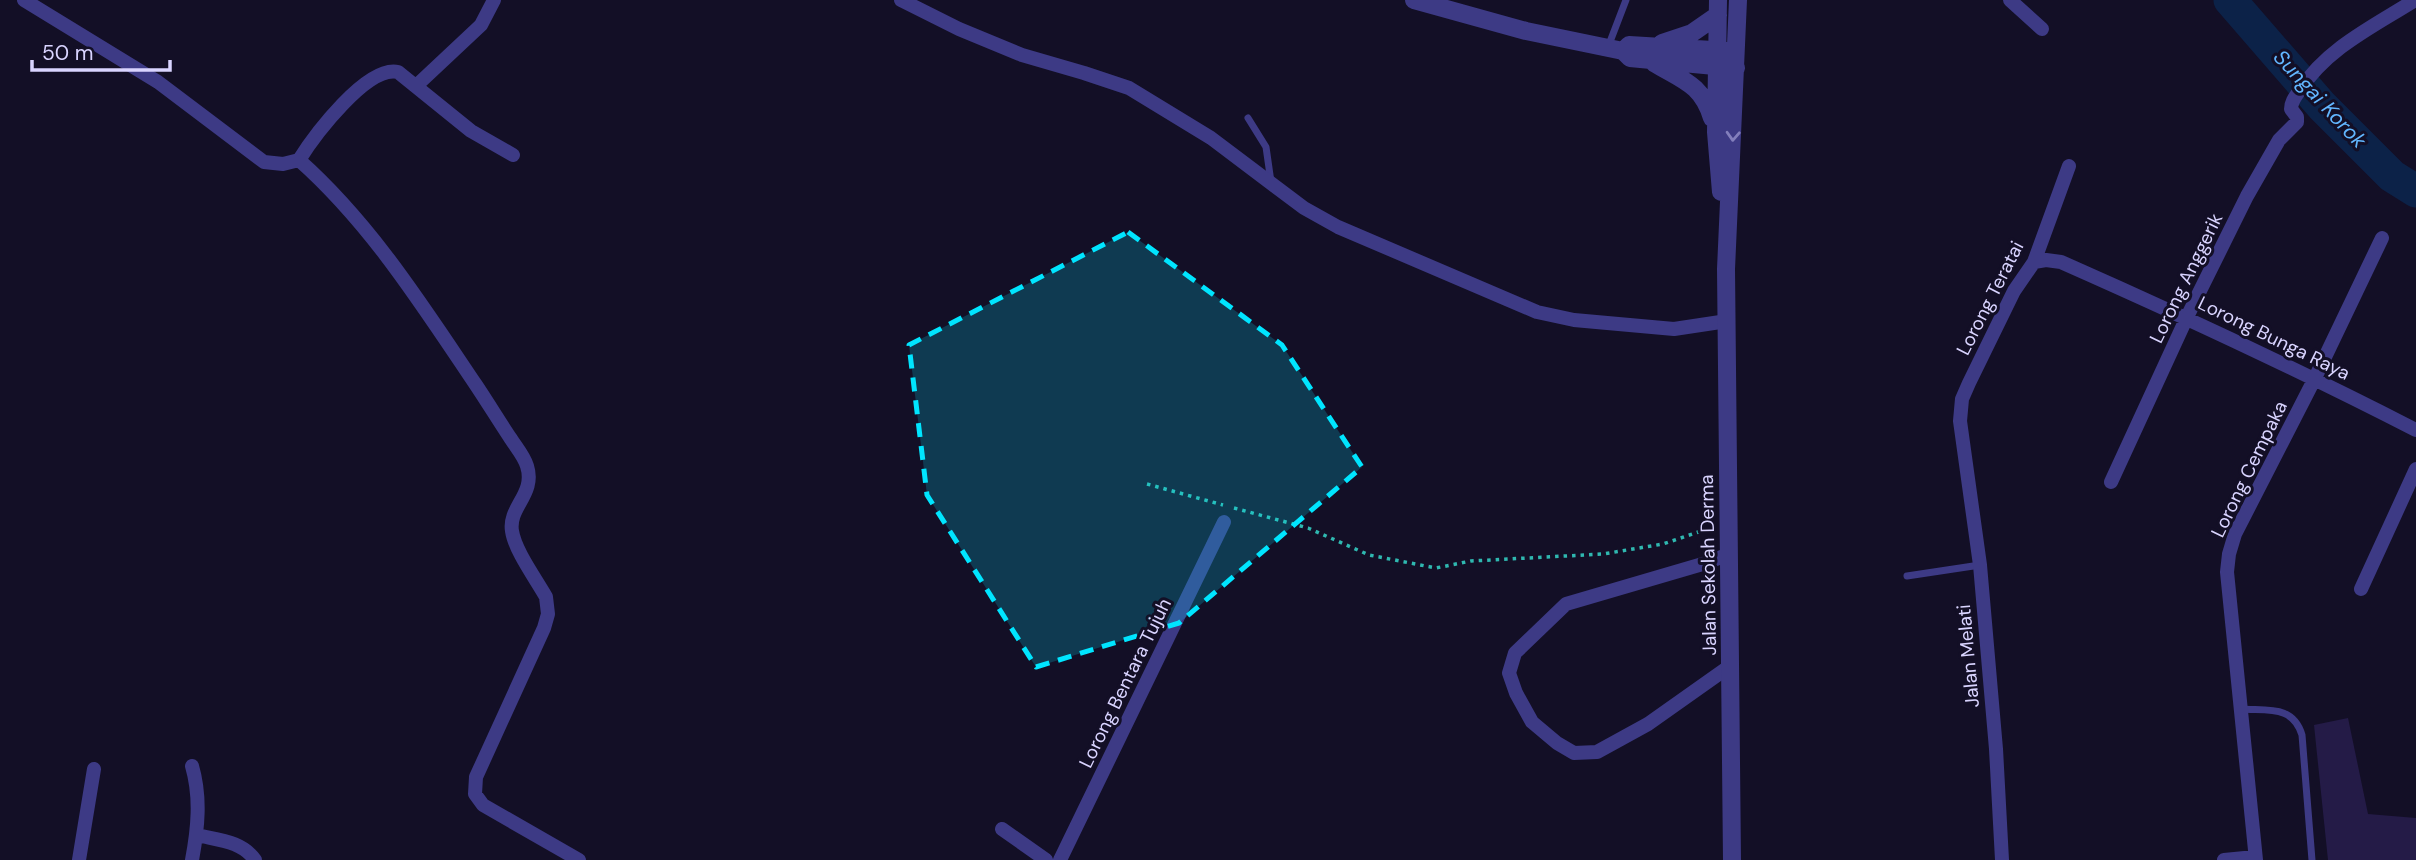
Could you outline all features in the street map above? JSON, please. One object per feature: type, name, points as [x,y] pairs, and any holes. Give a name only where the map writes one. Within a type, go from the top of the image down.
[{"type":"street","points":[[24,0],[158,82],[264,162],[283,164],[299,160],[323,126],[351,97],[381,73],[392,71],[398,72],[471,131],[513,155]]},
{"type":"street","points":[[416,86],[481,25],[494,0]]},
{"type":"street","points":[[901,0],[959,29],[1022,55],[1129,88],[1211,138],[1304,208],[1338,228],[1537,312],[1574,320],[1674,329],[1727,321]]},
{"type":"street","points":[[1414,0],[1526,32],[1616,49],[1629,45],[1650,53],[1699,90],[1708,103],[1716,132]]},
{"type":"street","name":"Jalan Sekolah Derma","points":[[1726,269],[1716,132],[1738,0]]},
{"type":"street","points":[[2010,0],[2042,29]]},
{"type":"street","name":"Lorong Anggerik","points":[[2111,482],[2187,317],[2247,196],[2279,140],[2297,122],[2291,108],[2304,83],[2333,52],[2415,0]]},
{"type":"street","points":[[1650,53],[1692,33],[1718,8]]},
{"type":"street","name":"Jalan Sekolah Derma","points":[[1718,8],[1727,59],[1726,269],[1732,860]]},
{"type":"street","points":[[1650,53],[1727,59]]},
{"type":"street","points":[[299,160],[346,208],[392,262],[526,463],[529,485],[516,511],[512,530],[519,550],[546,597],[548,614],[474,787],[478,800],[483,805],[579,860]]},
{"type":"street","name":"Lorong Teratai","points":[[1963,450],[1960,421],[1962,399],[2014,291],[2034,262],[2069,166]]},
{"type":"street","name":"Lorong Cempaka","points":[[2255,858],[2227,572],[2229,554],[2235,534],[2315,379],[2382,238]]},
{"type":"street","name":"Lorong Bunga Raya","points":[[2034,262],[2061,262],[2187,317],[2416,430]]},
{"type":"street","name":"Jalan Melati","points":[[1963,450],[1980,565],[1996,749],[2002,860]]},
{"type":"street","points":[[2361,589],[2416,469]]},
{"type":"street","name":"Lorong Bentara Tujuh","points":[[1060,860],[1224,522]]},
{"type":"street","points":[[1729,554],[1566,604],[1515,653],[1509,673],[1516,693],[1532,722],[1574,753],[1597,752],[1648,724],[1730,666]]},
{"type":"street","points":[[192,766],[198,798],[197,835],[192,860]]},
{"type":"street","points":[[79,860],[94,769]]},
{"type":"street","points":[[1002,829],[1046,860]]},
{"type":"street","points":[[197,835],[238,845],[255,860]]},
{"type":"street","points":[[2224,860],[2255,858]]},
{"type":"lane","points":[[1616,49],[1626,0]]},
{"type":"lane","points":[[1248,118],[1266,147],[1271,183]]},
{"type":"lane","points":[[1907,576],[1980,565]]},
{"type":"lane","points":[[2241,709],[2283,712],[2292,716],[2298,724],[2302,736],[2312,860]]},
{"type":"path","points":[[1147,484],[1308,528],[1369,555],[1436,568],[1471,561],[1603,554],[1663,544],[1728,522]]},
{"type":"highlighted area","points":[[1128,232],[1282,345],[1362,467],[1179,623],[1036,667],[927,495],[909,345]]},
{"type":"building","points":[[2348,718],[2368,814],[2416,818],[2416,860],[2328,860],[2314,725]]},
{"type":"waterway","name":"Sungai Korok","points":[[2230,0],[2322,106],[2392,176],[2416,191]]}]
